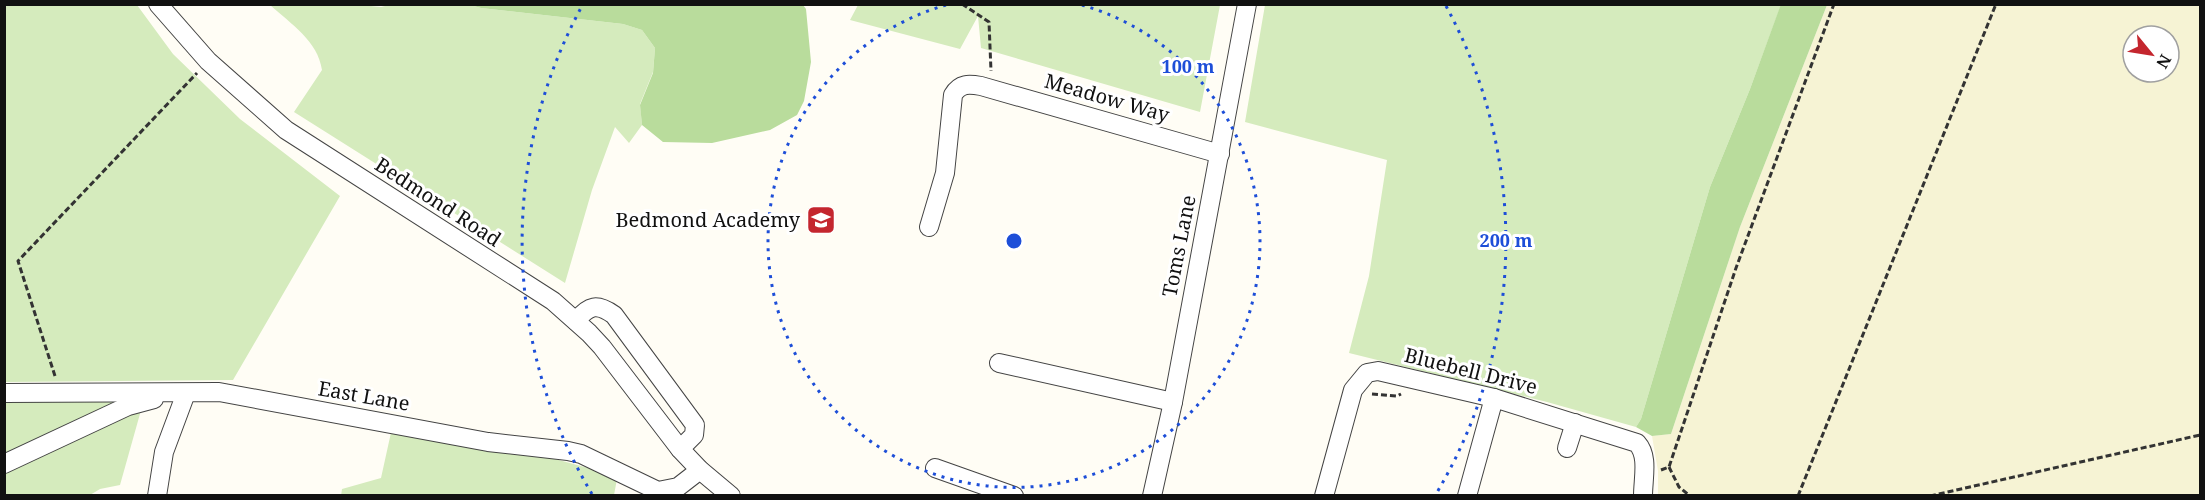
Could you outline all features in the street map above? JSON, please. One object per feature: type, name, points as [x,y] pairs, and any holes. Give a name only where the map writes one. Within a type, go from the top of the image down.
[{"type":"street","name":"Bedmond Road","points":[[158,4],[208,61],[286,130],[553,301],[602,347],[680,449],[699,470],[731,495]]},
{"type":"street","name":"Toms Lane","points":[[1152,495],[1173,402],[1247,4]]},
{"type":"street","points":[[929,227],[945,173],[953,95],[961,86],[968,84],[986,87]]},
{"type":"street","name":"Meadow Way","points":[[986,87],[1220,154]]},
{"type":"street","points":[[576,321],[584,311],[595,306],[605,308],[614,315],[695,425],[694,435],[680,449]]},
{"type":"street","points":[[999,363],[1173,402]]},
{"type":"street","name":"Bluebell Drive","points":[[1324,495],[1353,390],[1367,373],[1378,371],[1494,398],[1637,443],[1643,450],[1643,495]]},
{"type":"street","name":"East Lane","points":[[4,393],[219,392],[488,442],[568,451],[581,454],[658,491],[668,493],[687,482],[699,470]]},
{"type":"street","points":[[4,464],[128,406],[180,393],[164,452],[158,495]]},
{"type":"street","points":[[1467,495],[1494,398]]},
{"type":"street","points":[[1567,448],[1575,423]]},
{"type":"street","points":[[935,468],[1014,495]]},
{"type":"path","points":[[962,4],[989,22],[986,87]]},
{"type":"path","points":[[1690,495],[1679,488],[1669,467],[1736,268],[1834,4]]},
{"type":"path","points":[[1798,495],[1996,4]]},
{"type":"path","points":[[61,393],[18,261],[208,61]]},
{"type":"path","points":[[1365,394],[1397,396],[1418,379]]},
{"type":"path","points":[[1929,495],[2200,435]]},
{"type":"path","points":[[1644,468],[1658,471],[1669,467]]},
{"type":"shaded area","points":[[1827,5],[2200,5],[2200,495],[1658,495],[1658,471],[1652,436],[1671,434],[1740,227]]},
{"type":"green space","points":[[351,4],[381,7],[393,4],[470,5],[623,24],[642,30],[655,48],[653,72],[640,104],[642,125],[629,143],[615,127],[592,190],[565,283],[294,112],[322,70],[315,50],[309,42],[295,26],[270,5]]},
{"type":"green space","points":[[858,4],[1220,5],[1200,112],[981,48],[978,16],[960,49],[850,20]]},
{"type":"green space","points":[[1781,4],[1827,5],[1740,227],[1671,434],[1652,436],[1636,427],[1641,419],[1710,187],[1750,89]]},
{"type":"green space","points":[[4,5],[137,5],[173,54],[240,119],[340,196],[233,380],[5,382]]},
{"type":"green space","points":[[470,5],[803,5],[806,9],[811,62],[804,101],[797,115],[770,130],[712,143],[663,142],[642,125],[640,105],[653,73],[655,48],[642,30],[623,24]]},
{"type":"green space","points":[[1265,5],[1781,5],[1710,187],[1641,419],[1636,427],[1547,402],[1349,353],[1369,276],[1387,160],[1245,122]]},
{"type":"green space","points":[[145,396],[120,485],[100,489],[90,495],[5,496],[5,397]]},
{"type":"green space","points":[[392,428],[555,459],[592,469],[617,479],[614,495],[341,496],[342,489],[381,478]]},
{"type":"place","name":"Bedmond Academy","points":[[821,220]]}]
